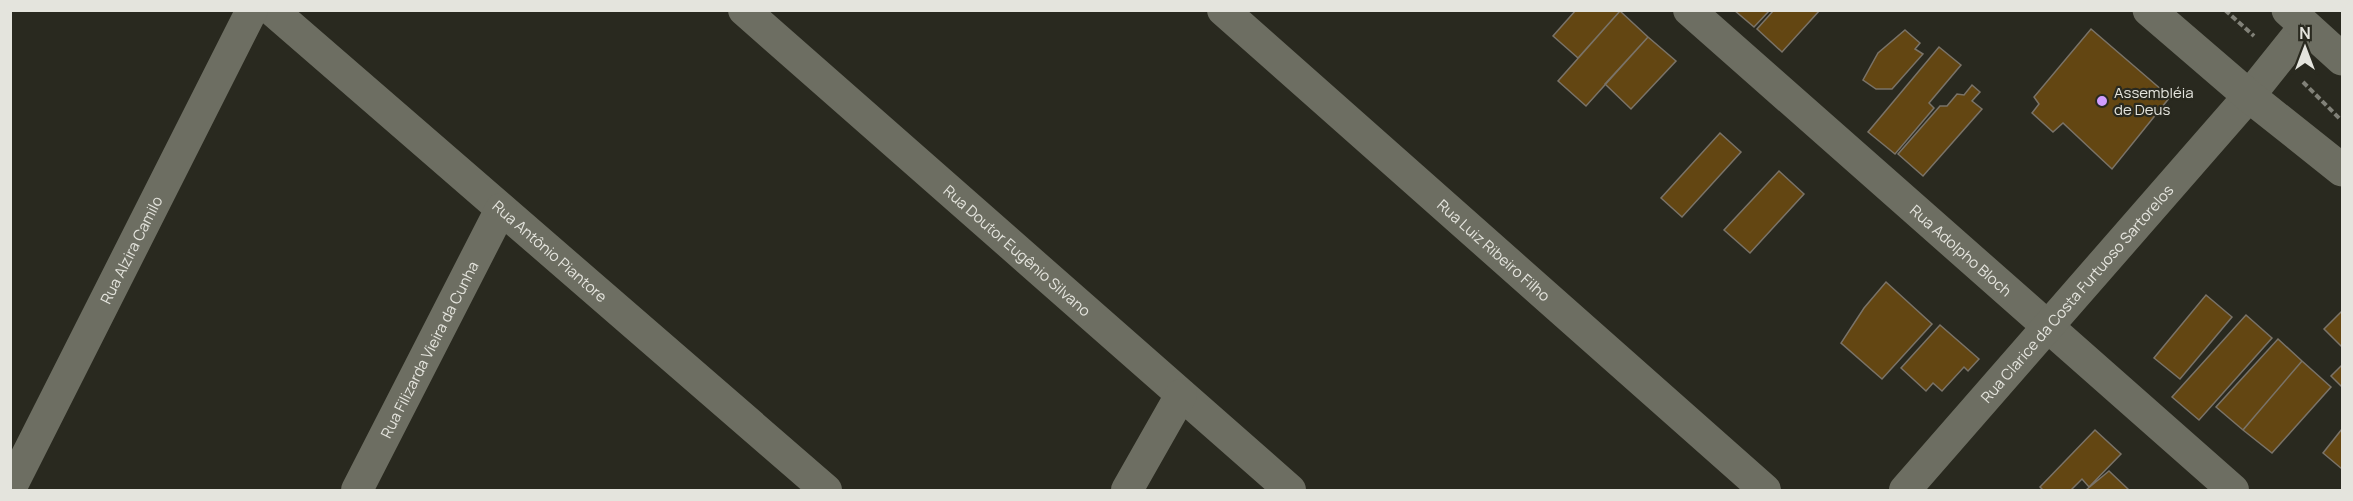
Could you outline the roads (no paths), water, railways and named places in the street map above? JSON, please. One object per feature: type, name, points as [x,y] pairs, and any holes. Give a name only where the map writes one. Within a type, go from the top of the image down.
[{"type":"main road","points":[[2149,10],[2249,96],[2343,170]]},
{"type":"main road","points":[[2296,18],[2343,58]]},
{"type":"street","name":"Rua Alzira Camilo","points":[[10,489],[252,10]]},
{"type":"street","name":"Rua Antônio Piantore","points":[[272,10],[826,490]]},
{"type":"street","name":"Rua Doutor Eugênio Silvano","points":[[744,10],[1290,490]]},
{"type":"street","name":"Rua Luiz Ribeiro Filho","points":[[1223,10],[1764,490]]},
{"type":"street","name":"Rua Adolpho Bloch","points":[[1689,10],[2046,328],[2233,490]]},
{"type":"street","name":"Rua Clarice da Costa Furtuoso Sartorelos","points":[[1905,490],[2249,96],[2296,18]]},
{"type":"street","name":"Rua Filizarda Vieira da Cunha","points":[[357,490],[501,209]]},
{"type":"street","points":[[1127,490],[1181,395]]},
{"type":"place","name":"Assembléia de Deus","points":[[2102,101]]}]
